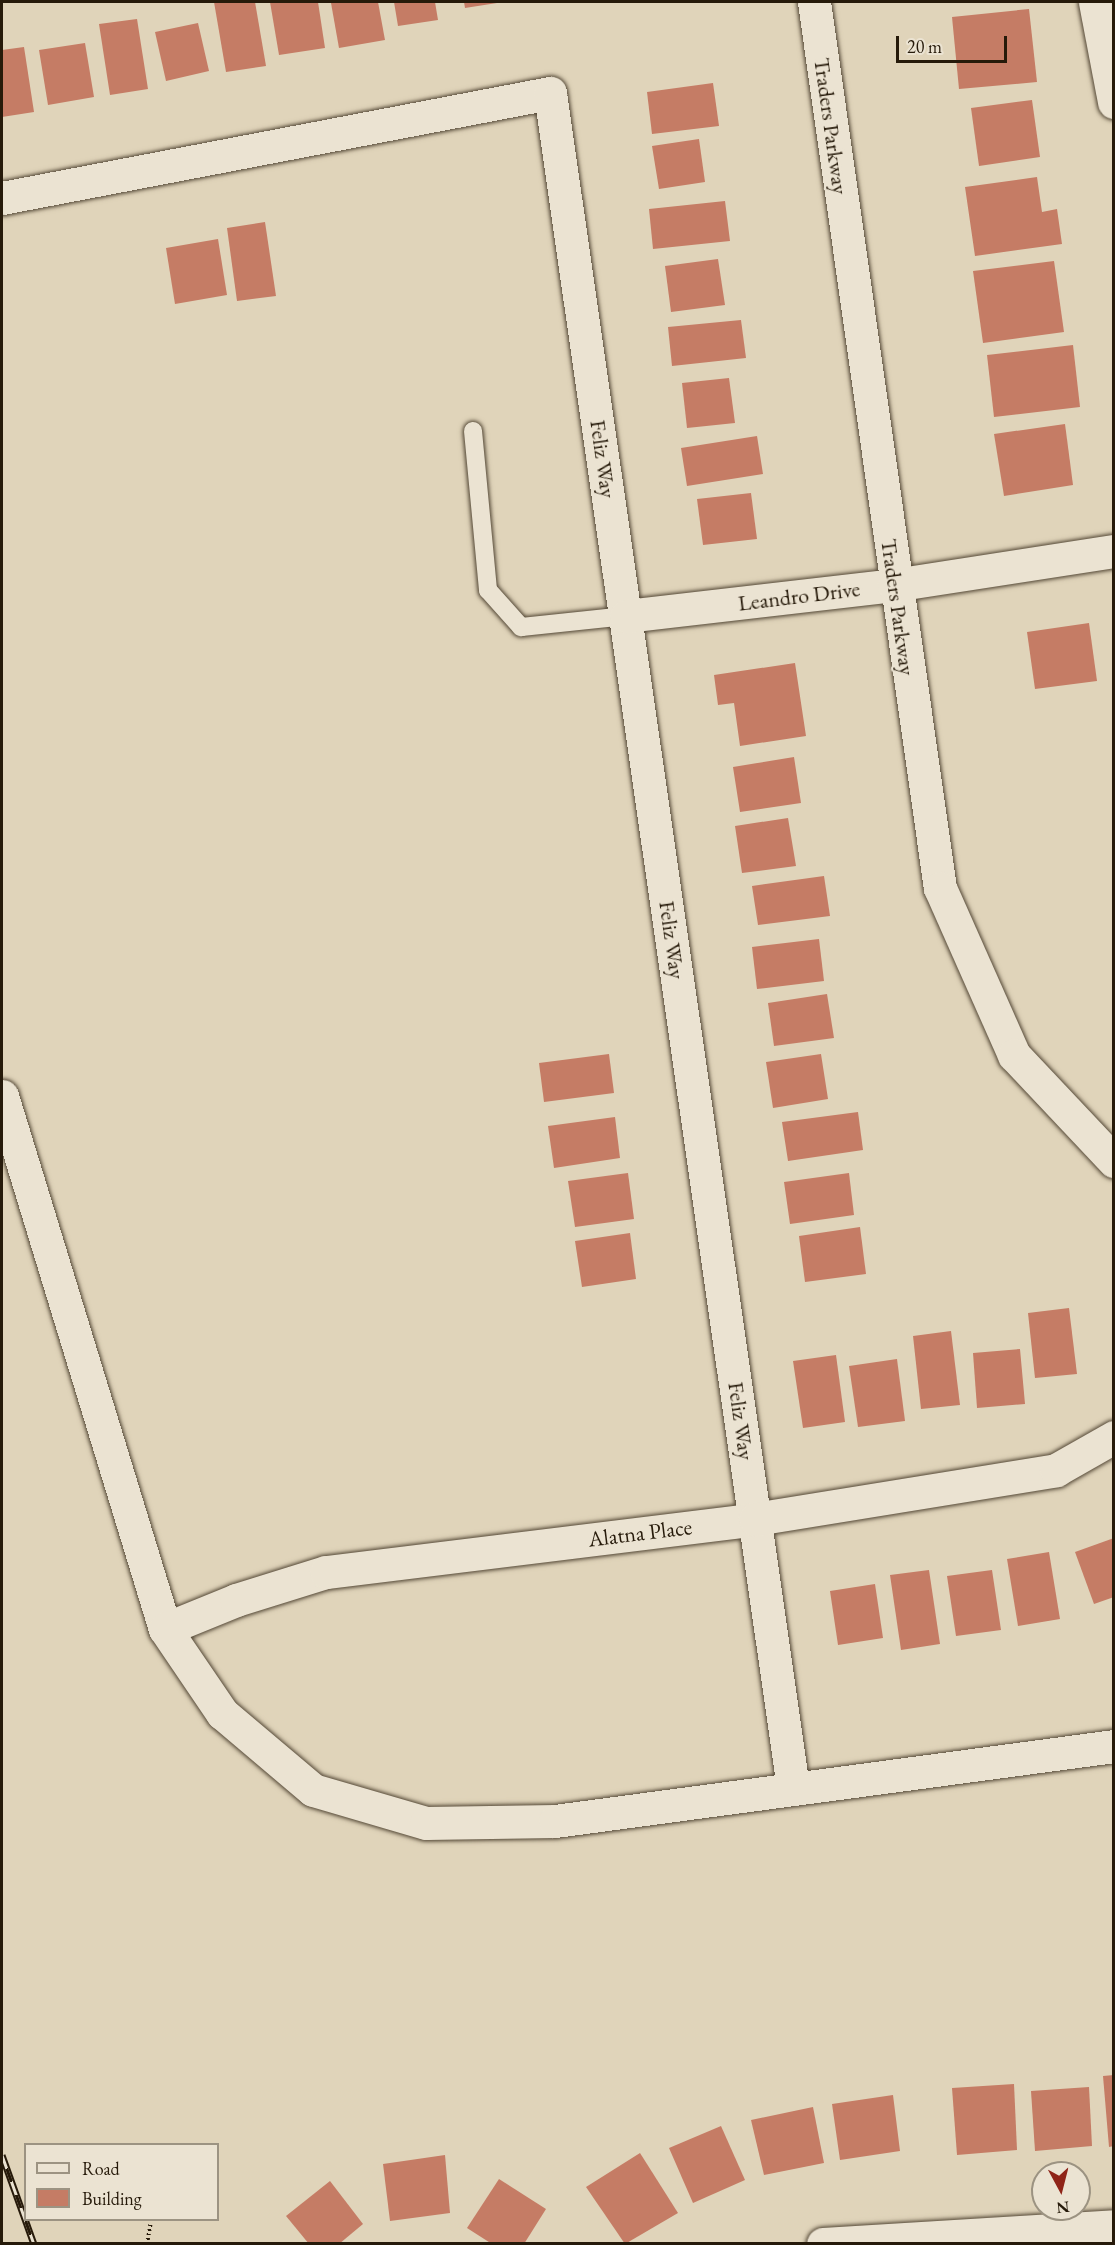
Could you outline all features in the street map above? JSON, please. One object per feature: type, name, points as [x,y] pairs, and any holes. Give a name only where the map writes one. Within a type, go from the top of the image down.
[{"type":"street","name":"Traders Parkway","points":[[814,2],[894,585],[940,888],[1014,1055],[1113,1161]]},
{"type":"street","points":[[1095,2],[1113,102]]},
{"type":"street","name":"Feliz Way","points":[[2,198],[550,93],[793,1788]]},
{"type":"street","name":"Leandro Drive","points":[[626,616],[894,585],[1113,551]]},
{"type":"street","points":[[2,1096],[165,1629],[222,1713],[313,1790],[426,1823],[555,1821],[1113,1746]]},
{"type":"street","name":"Alatna Place","points":[[165,1629],[236,1600],[326,1572],[755,1519],[1056,1470],[1113,1437]]},
{"type":"street","points":[[823,2244],[1113,2226]]},
{"type":"lane","points":[[473,431],[488,590],[521,627],[626,616]]},
{"type":"path","points":[[147,2244],[151,2222]]},
{"type":"building","points":[[214,2],[255,2],[266,66],[226,72]]},
{"type":"building","points":[[270,2],[318,2],[325,48],[279,55]]},
{"type":"building","points":[[378,2],[385,40],[339,48],[331,3]]},
{"type":"building","points":[[394,2],[435,2],[438,20],[398,26]]},
{"type":"building","points":[[464,2],[497,2],[497,3],[465,8]]},
{"type":"building","points":[[1029,9],[1037,82],[959,89],[952,17]]},
{"type":"building","points":[[137,19],[148,89],[110,95],[99,24]]},
{"type":"building","points":[[198,23],[209,71],[166,81],[155,32]]},
{"type":"building","points":[[85,43],[94,97],[48,105],[39,50]]},
{"type":"building","points":[[24,47],[34,112],[2,117],[2,50]]},
{"type":"building","points":[[713,83],[719,126],[652,134],[647,92]]},
{"type":"building","points":[[1032,100],[1040,157],[979,166],[971,108]]},
{"type":"building","points":[[699,139],[705,182],[659,189],[652,146]]},
{"type":"building","points":[[1037,177],[1042,212],[1057,209],[1062,244],[975,256],[965,187]]},
{"type":"building","points":[[725,201],[730,241],[653,249],[649,209]]},
{"type":"building","points":[[265,222],[276,296],[237,301],[227,228]]},
{"type":"building","points":[[218,239],[227,295],[175,304],[166,248]]},
{"type":"building","points":[[718,259],[725,305],[671,312],[665,266]]},
{"type":"building","points":[[1054,261],[1064,332],[983,343],[973,271]]},
{"type":"building","points":[[741,320],[746,358],[672,366],[668,327]]},
{"type":"building","points":[[1073,345],[1080,407],[994,417],[987,355]]},
{"type":"building","points":[[729,378],[735,423],[687,428],[682,383]]},
{"type":"building","points":[[1065,424],[1073,485],[1004,496],[994,434]]},
{"type":"building","points":[[757,436],[763,474],[687,486],[681,448]]},
{"type":"building","points":[[751,493],[757,539],[703,545],[697,499]]},
{"type":"building","points":[[1089,623],[1097,681],[1035,689],[1027,632]]},
{"type":"building","points":[[795,663],[806,736],[740,746],[734,703],[718,705],[714,675]]},
{"type":"building","points":[[794,757],[801,803],[740,812],[733,767]]},
{"type":"building","points":[[788,818],[796,866],[742,873],[735,826]]},
{"type":"building","points":[[824,876],[830,916],[758,925],[752,886]]},
{"type":"building","points":[[819,939],[824,981],[757,989],[752,947]]},
{"type":"building","points":[[827,994],[834,1038],[774,1046],[768,1003]]},
{"type":"building","points":[[609,1054],[614,1093],[544,1102],[539,1063]]},
{"type":"building","points":[[821,1054],[828,1099],[773,1108],[766,1062]]},
{"type":"building","points":[[858,1112],[863,1150],[788,1161],[782,1122]]},
{"type":"building","points":[[615,1117],[620,1158],[554,1168],[548,1126]]},
{"type":"building","points":[[628,1173],[634,1219],[575,1227],[568,1181]]},
{"type":"building","points":[[849,1173],[854,1215],[790,1224],[784,1182]]},
{"type":"building","points":[[860,1227],[866,1274],[805,1282],[799,1236]]},
{"type":"building","points":[[630,1233],[636,1279],[582,1287],[575,1241]]},
{"type":"building","points":[[1069,1308],[1077,1374],[1035,1378],[1028,1313]]},
{"type":"building","points":[[951,1331],[960,1405],[921,1409],[913,1336]]},
{"type":"building","points":[[1020,1349],[1025,1404],[977,1408],[973,1353]]},
{"type":"building","points":[[836,1355],[845,1422],[803,1428],[793,1361]]},
{"type":"building","points":[[897,1359],[905,1421],[858,1427],[849,1366]]},
{"type":"building","points":[[1114,1538],[1114,1597],[1094,1604],[1075,1552]]},
{"type":"building","points":[[1049,1552],[1060,1619],[1018,1626],[1007,1559]]},
{"type":"building","points":[[929,1570],[940,1644],[901,1650],[890,1575]]},
{"type":"building","points":[[992,1570],[1001,1630],[956,1636],[947,1576]]},
{"type":"building","points":[[875,1584],[883,1638],[838,1645],[830,1591]]},
{"type":"building","points":[[1114,2075],[1114,2146],[1109,2147],[1103,2076]]},
{"type":"building","points":[[1014,2084],[1017,2150],[957,2155],[952,2088]]},
{"type":"building","points":[[1089,2087],[1092,2146],[1035,2151],[1031,2091]]},
{"type":"building","points":[[893,2095],[900,2151],[840,2160],[832,2104]]},
{"type":"building","points":[[813,2107],[824,2163],[764,2175],[751,2120]]},
{"type":"building","points":[[721,2126],[745,2180],[693,2203],[669,2148]]},
{"type":"building","points":[[640,2153],[678,2213],[625,2244],[586,2187]]},
{"type":"building","points":[[445,2155],[450,2213],[390,2221],[383,2164]]},
{"type":"building","points":[[499,2179],[546,2209],[524,2244],[492,2244],[467,2228]]},
{"type":"building","points":[[330,2181],[363,2224],[339,2244],[309,2244],[286,2216]]},
{"type":"railway","points":[[2,2155],[24,2216]]},
{"type":"railway","points":[[26,2221],[34,2244]]}]
